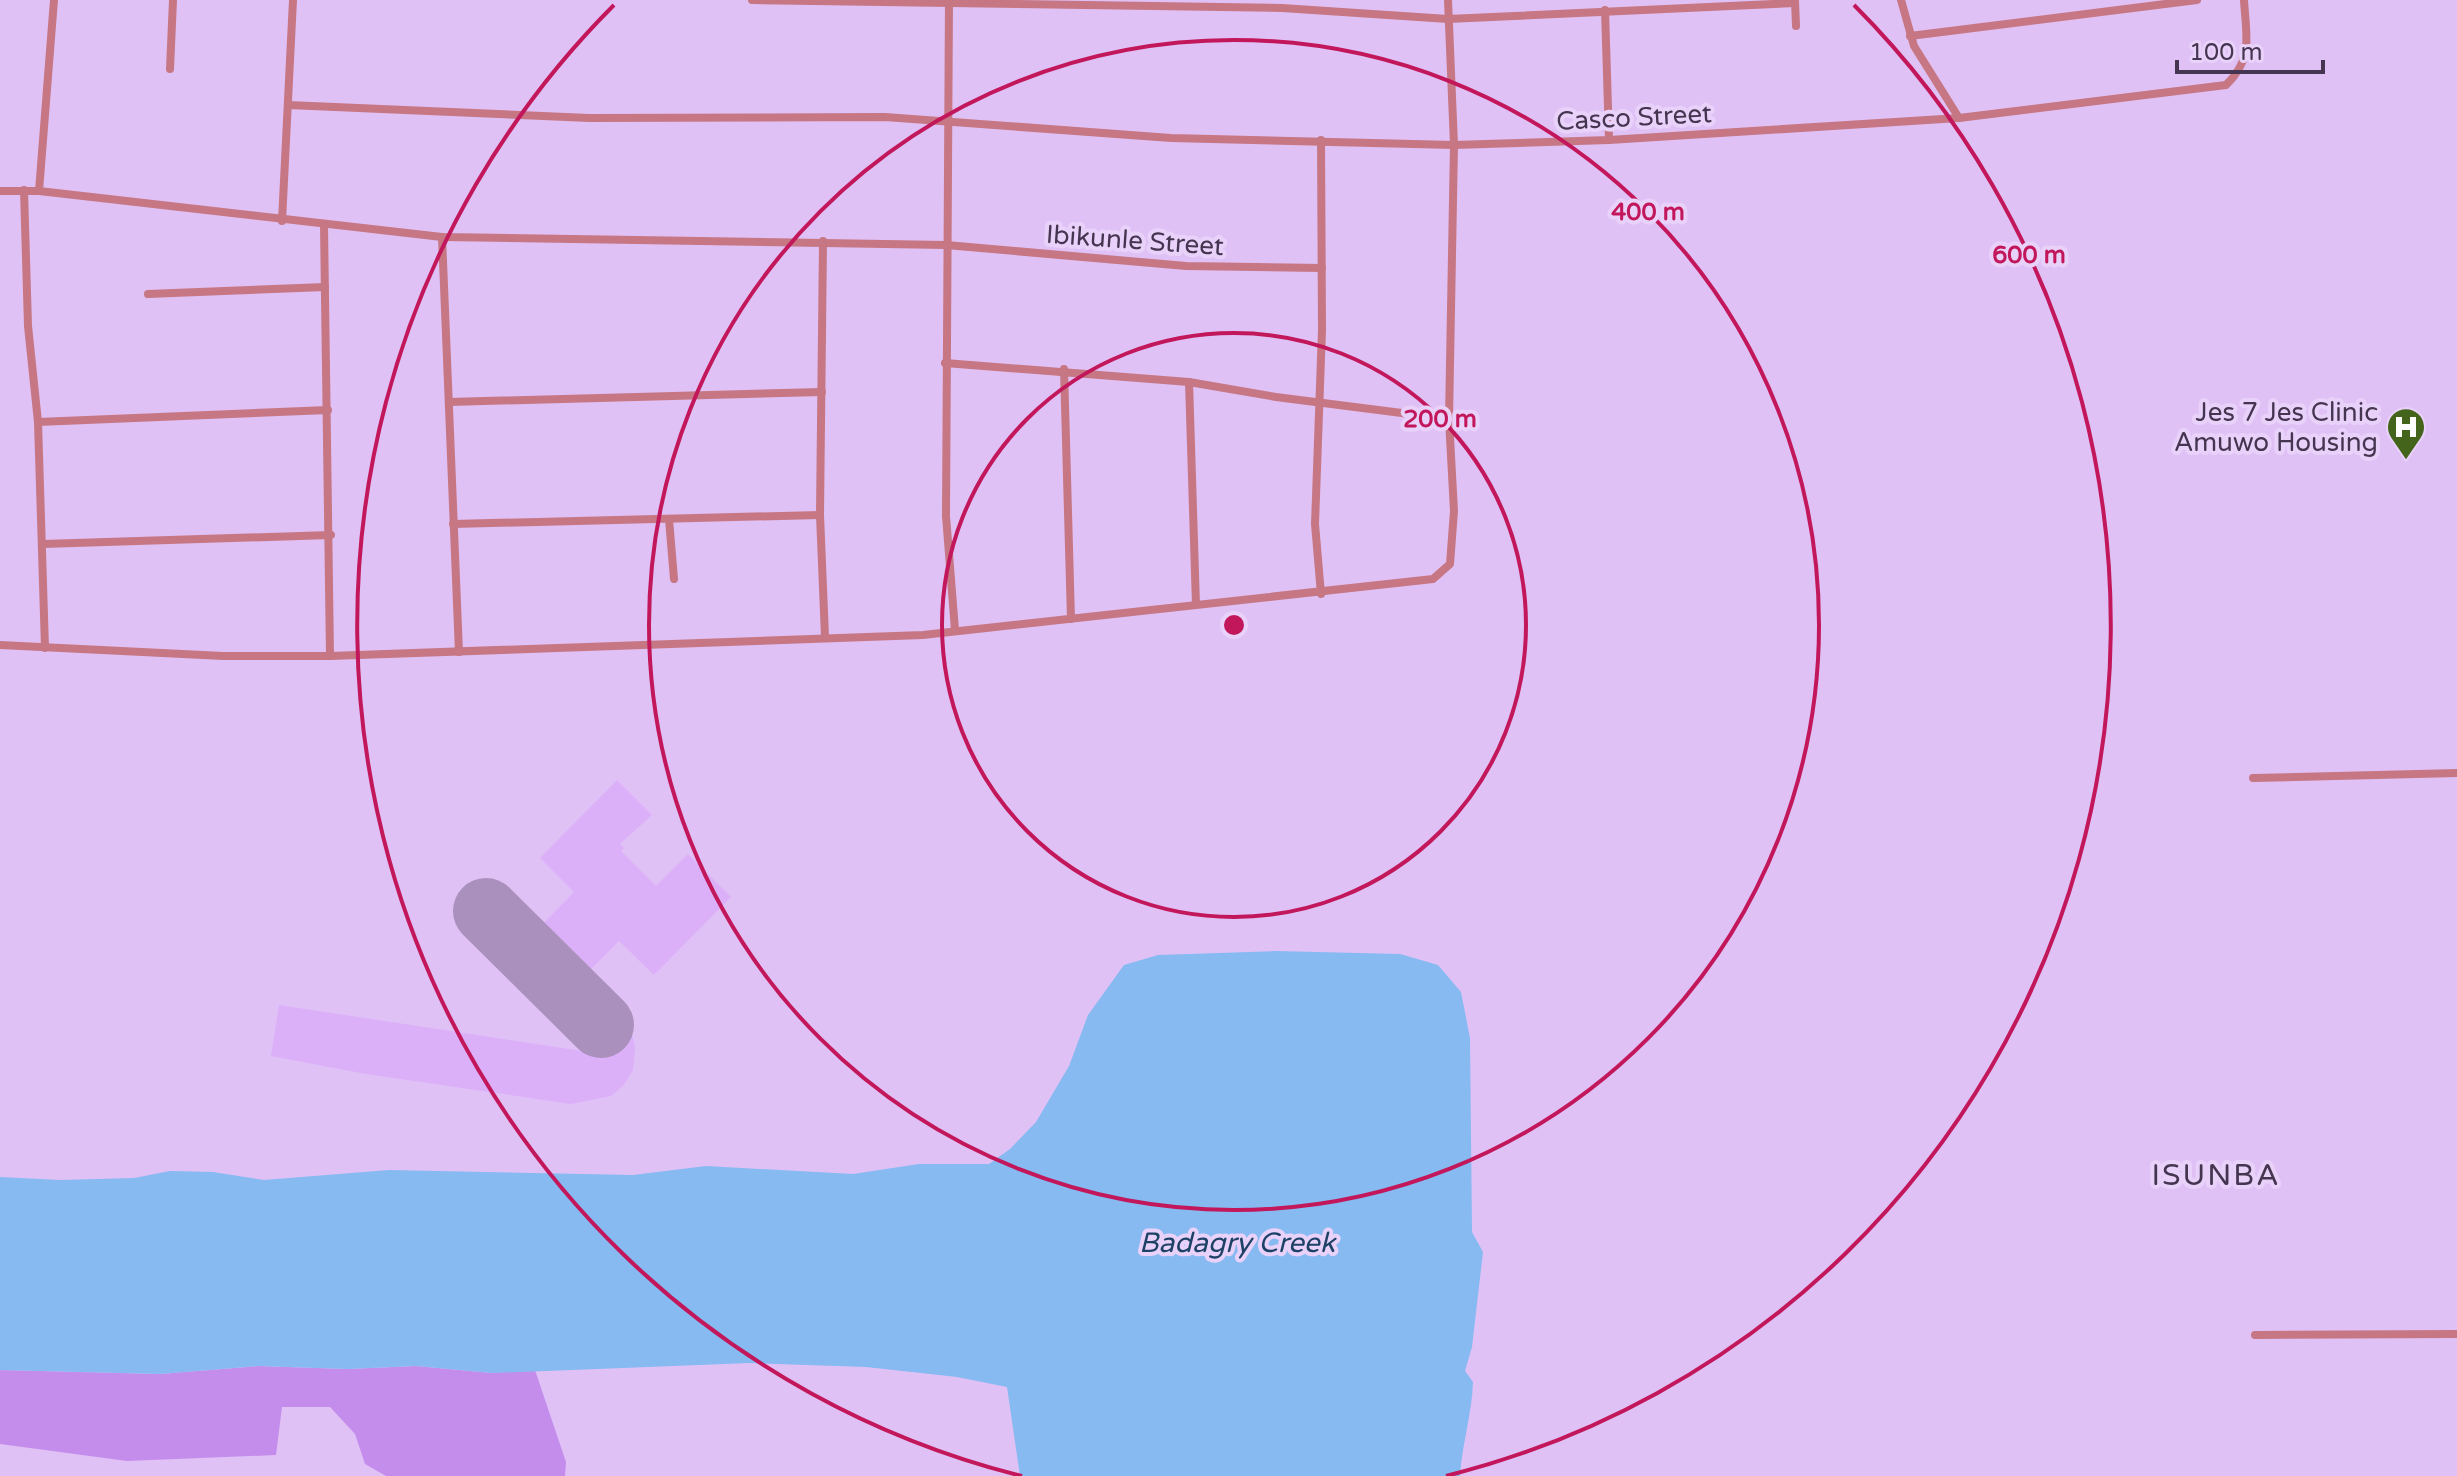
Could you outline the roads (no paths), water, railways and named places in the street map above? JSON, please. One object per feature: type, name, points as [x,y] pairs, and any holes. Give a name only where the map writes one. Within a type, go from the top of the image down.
[{"type":"street","points":[[39,191],[54,0]]},
{"type":"street","points":[[170,69],[173,0]]},
{"type":"street","points":[[282,221],[293,0]]},
{"type":"street","points":[[752,0],[1070,2],[1282,8],[1448,19],[1679,4],[1795,2],[1796,26]]},
{"type":"street","points":[[0,645],[223,656],[330,656],[923,635],[1321,594],[1433,579],[1446,571],[1450,564],[1454,511],[1449,419],[1454,145],[1448,0]]},
{"type":"street","points":[[1585,0],[1586,11]]},
{"type":"street","points":[[1901,0],[1910,36],[1959,118]]},
{"type":"street","points":[[1910,36],[2197,0]]},
{"type":"street","name":"Casco Street","points":[[288,105],[589,118],[852,116],[949,120],[1171,138],[1454,145],[1609,140],[1959,118],[2226,85],[2241,72],[2247,58],[2244,0]]},
{"type":"street","points":[[949,1],[946,516],[955,630]]},
{"type":"street","points":[[1605,10],[1609,140]]},
{"type":"street","points":[[1321,140],[1320,401],[1315,524],[1321,594]]},
{"type":"street","points":[[24,190],[28,326],[38,422],[45,648]]},
{"type":"street","name":"Ibikunle Street","points":[[0,191],[39,191],[442,237],[946,245],[1186,266],[1322,268]]},
{"type":"street","points":[[324,225],[331,535],[330,656]]},
{"type":"street","points":[[442,237],[459,652]]},
{"type":"street","points":[[823,241],[820,515],[825,637]]},
{"type":"street","points":[[148,294],[325,287]]},
{"type":"street","points":[[945,363],[1064,369],[1189,382],[1449,419]]},
{"type":"street","points":[[1064,369],[1071,619]]},
{"type":"street","points":[[1189,382],[1196,605]]},
{"type":"street","points":[[449,402],[822,392]]},
{"type":"street","points":[[38,422],[328,410]]},
{"type":"street","points":[[453,524],[820,515]]},
{"type":"street","points":[[669,519],[674,579]]},
{"type":"street","points":[[43,544],[331,535]]},
{"type":"street","points":[[2253,778],[2457,773]]},
{"type":"street","points":[[2255,1335],[2457,1334]]},
{"type":"water","name":"Badagry Creek","points":[[1276,951],[1400,954],[1438,965],[1461,992],[1470,1038],[1472,1232],[1483,1252],[1472,1347],[1465,1371],[1473,1382],[1460,1476],[1020,1476],[1007,1387],[957,1377],[866,1367],[750,1363],[492,1373],[416,1366],[347,1369],[258,1366],[160,1374],[0,1370],[0,1177],[60,1180],[134,1178],[170,1171],[213,1172],[264,1180],[389,1170],[633,1175],[706,1166],[853,1174],[919,1164],[989,1164],[1010,1149],[1036,1122],[1069,1066],[1088,1015],[1124,965],[1158,955]]},
{"type":"place","name":"Jes 7 Jes Clinic Amuwo Housing","points":[[2406,461]]},
{"type":"district","name":"ISUNBA","points":[[2216,1175]]}]
